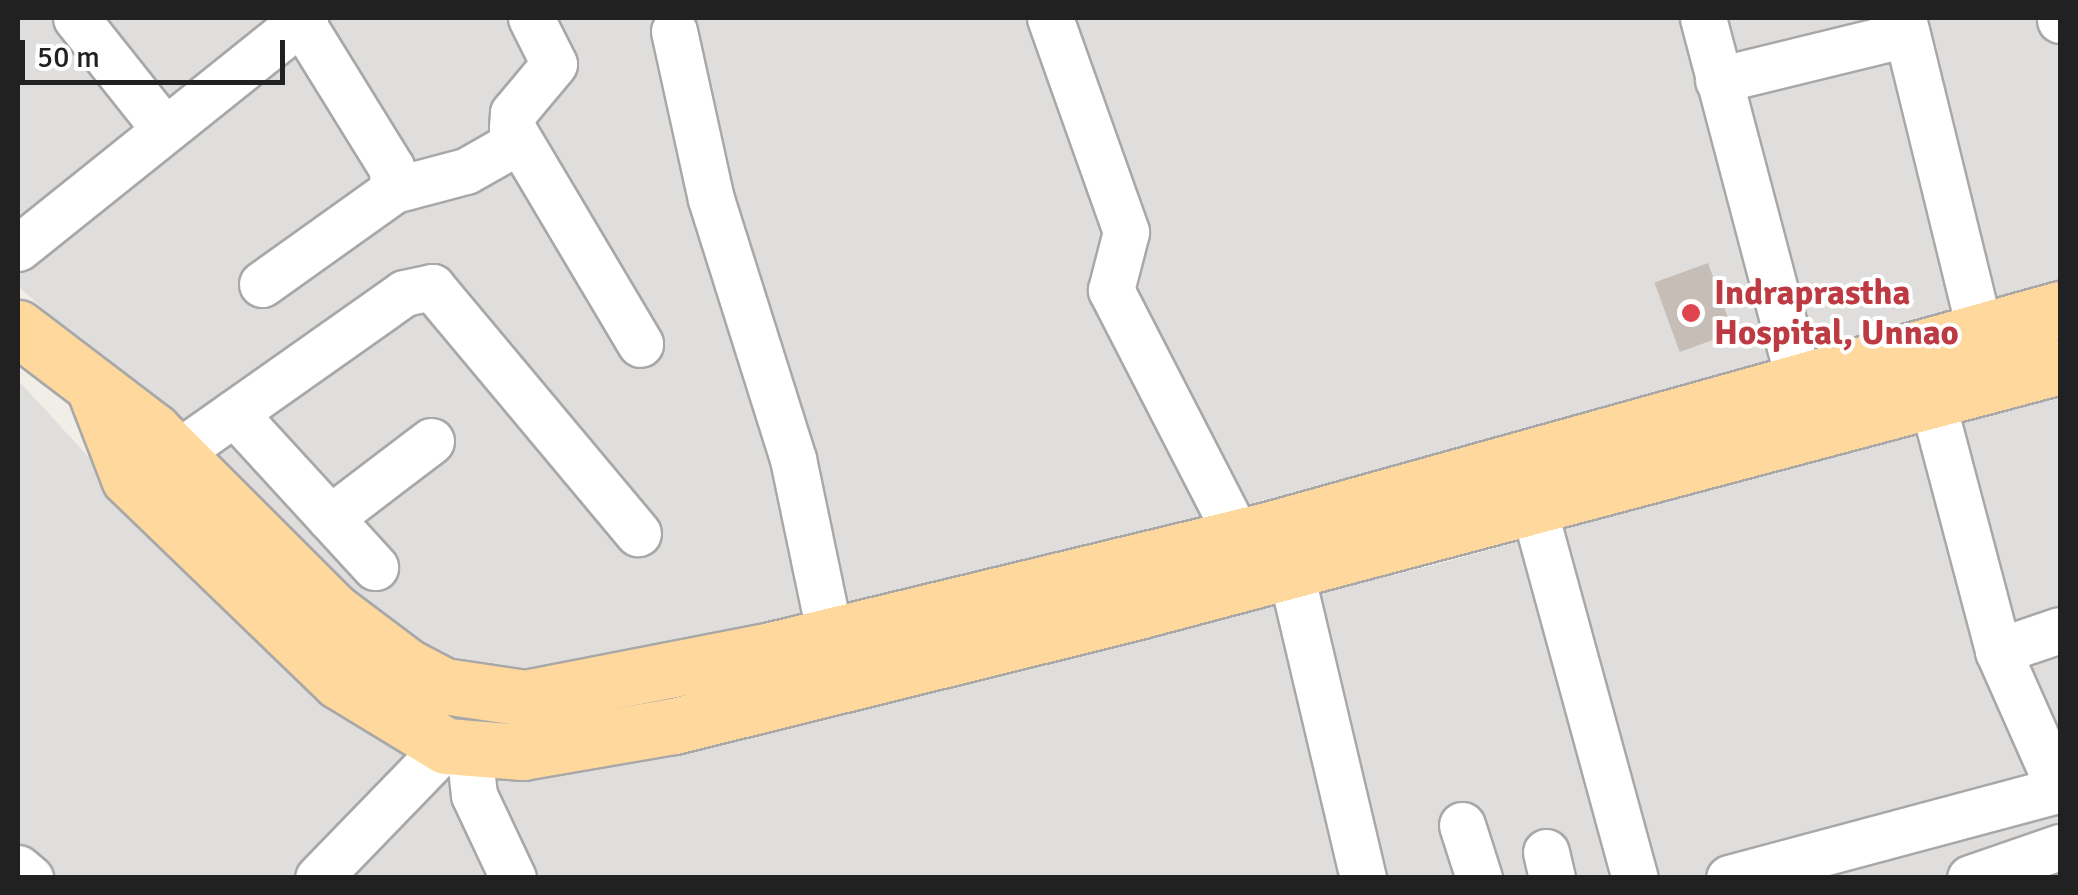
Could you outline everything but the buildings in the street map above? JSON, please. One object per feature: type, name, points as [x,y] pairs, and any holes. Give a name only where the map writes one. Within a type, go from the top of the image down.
[{"type":"main road","points":[[95,390],[129,478],[339,681],[457,748],[523,752],[674,726],[1238,537],[2060,308]]},
{"type":"main road","points":[[20,325],[176,454],[332,611],[444,686],[525,698],[830,636],[953,631],[1289,565],[1532,506],[2060,366]]},
{"type":"street","points":[[76,18],[161,125]]},
{"type":"street","points":[[18,248],[161,125],[302,18],[391,168],[394,190]]},
{"type":"street","points":[[531,18],[554,64],[513,113],[517,142],[640,344]]},
{"type":"street","points":[[1050,18],[1126,232],[1112,290],[1238,537]]},
{"type":"street","points":[[1703,18],[1800,381]]},
{"type":"street","points":[[1718,80],[1904,26],[1980,332]]},
{"type":"street","points":[[674,31],[716,218],[792,459],[830,636]]},
{"type":"street","points":[[262,284],[394,190],[466,170],[517,142]]},
{"type":"street","points":[[176,454],[404,293],[432,287],[638,533]]},
{"type":"street","points":[[1729,878],[2060,790],[1998,651],[1919,349]]},
{"type":"street","points":[[234,413],[375,566]]},
{"type":"street","points":[[330,518],[431,441]]},
{"type":"street","points":[[1532,506],[1635,878]]},
{"type":"street","points":[[1289,565],[1363,878]]},
{"type":"street","points":[[1998,651],[2060,630]]},
{"type":"street","points":[[318,878],[457,748],[491,842],[514,878]]},
{"type":"street","points":[[1462,825],[1478,878]]},
{"type":"street","points":[[1970,878],[2060,846]]},
{"type":"street","points":[[18,868],[30,878]]},
{"type":"shaded area","points":[[18,18],[2060,18],[2060,283],[1019,567],[521,673],[475,671],[415,647],[18,286]]},
{"type":"shaded area","points":[[18,380],[203,582],[428,760],[506,780],[849,709],[1438,564],[2060,392],[2060,877],[18,877]]},
{"type":"place","name":"Indraprastha Hospital, Unnao","points":[[1691,313]]}]
